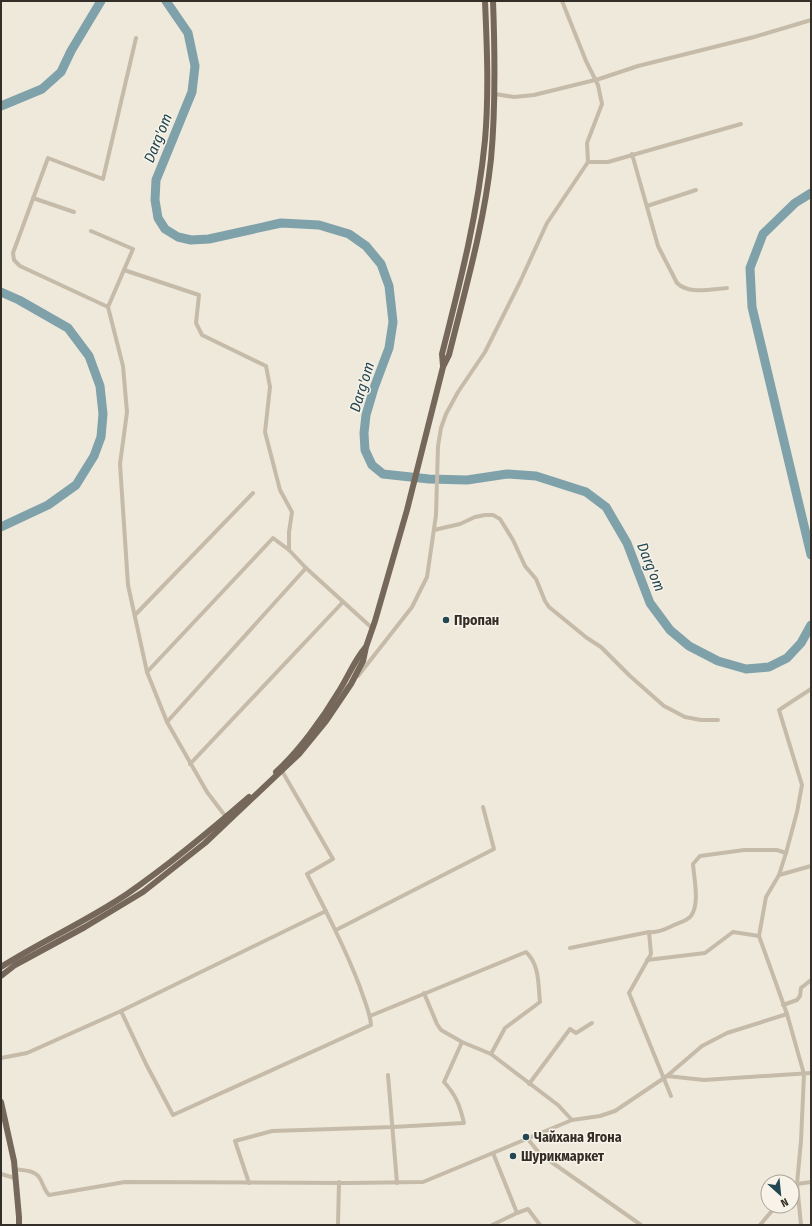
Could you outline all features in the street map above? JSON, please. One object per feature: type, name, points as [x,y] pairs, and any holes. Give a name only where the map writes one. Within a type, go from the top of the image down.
[{"type":"main road","points":[[443,367],[442,354],[464,265],[477,198],[484,146],[488,86],[485,1]]},
{"type":"main road","points":[[1,976],[14,965],[85,927],[143,892],[206,843],[299,754],[326,721],[351,684],[363,661],[407,510],[443,367],[449,355],[482,218],[491,160],[495,94],[493,1]]},
{"type":"main road","points":[[1,967],[31,948],[84,920],[126,894],[170,862],[226,817],[278,770],[300,745],[331,704],[346,681],[358,657],[366,647]]},
{"type":"main road","points":[[126,894],[130,900]]},
{"type":"main road","points":[[1,1102],[14,1168],[19,1225]]},
{"type":"street","points":[[351,684],[412,608],[427,577],[436,515],[438,446],[441,428],[451,404],[488,345],[520,282],[547,223],[588,162],[587,143],[602,104],[598,85],[562,1]]},
{"type":"street","points":[[495,94],[514,97],[534,95],[599,79],[638,66],[754,37],[811,20]]},
{"type":"street","points":[[108,307],[20,266],[14,260],[13,253],[48,158],[103,179],[136,38]]},
{"type":"street","points":[[588,162],[608,162],[741,124]]},
{"type":"street","points":[[632,154],[658,246],[677,282],[681,287],[697,290],[727,288]]},
{"type":"street","points":[[647,206],[696,190]]},
{"type":"street","points":[[33,198],[74,212]]},
{"type":"street","points":[[91,231],[133,249],[108,307],[123,366],[127,412],[120,464],[128,585],[147,672],[167,722],[207,792],[226,817]]},
{"type":"street","points":[[124,270],[199,295],[196,323],[202,335],[266,366],[270,387],[265,432],[280,490],[292,512],[289,532],[289,550]]},
{"type":"street","points":[[134,615],[252,493]]},
{"type":"street","points":[[434,530],[460,524],[475,517],[485,515],[494,516],[500,519],[513,540],[525,566],[536,579],[545,602],[549,607],[587,638],[601,647],[630,676],[664,706],[685,717],[701,720],[718,720]]},
{"type":"street","points":[[147,672],[273,538],[289,550],[306,568],[372,628]]},
{"type":"street","points":[[167,722],[306,568]]},
{"type":"street","points":[[190,764],[343,602]]},
{"type":"street","points":[[798,1174],[804,1074],[787,1014],[759,936],[766,897],[779,875],[797,812],[802,785],[779,710],[811,689]]},
{"type":"street","points":[[121,1011],[146,1064],[173,1115],[371,1025],[370,1016],[353,970],[336,930],[307,874],[333,859],[282,771]]},
{"type":"street","points":[[336,930],[494,850],[483,807]]},
{"type":"street","points":[[570,948],[669,928],[691,916],[696,906],[693,864],[700,856],[744,850],[777,850],[786,853]]},
{"type":"street","points":[[779,875],[811,866]]},
{"type":"street","points":[[1,1058],[27,1053],[121,1011],[326,911]]},
{"type":"street","points":[[649,932],[651,954],[629,993],[665,1076],[671,1096]]},
{"type":"street","points":[[647,960],[706,953],[733,932],[759,936]]},
{"type":"street","points":[[370,1016],[526,952],[531,956],[537,972],[540,1002],[505,1028],[491,1054]]},
{"type":"street","points":[[783,1004],[797,1000],[800,996],[801,988],[811,980]]},
{"type":"street","points":[[424,993],[441,1030],[462,1042],[491,1054],[558,1105],[572,1120]]},
{"type":"street","points":[[14,1168],[25,1170],[39,1176],[45,1191],[49,1195],[125,1182],[423,1182],[572,1120],[600,1116],[615,1111],[657,1083],[702,1046],[726,1033],[787,1014]]},
{"type":"street","points":[[529,1084],[570,1029],[576,1033],[592,1023]]},
{"type":"street","points":[[249,1183],[235,1141],[272,1131],[464,1123],[458,1102],[453,1092],[444,1082],[462,1042]]},
{"type":"street","points":[[665,1076],[704,1080],[811,1073]]},
{"type":"street","points":[[388,1075],[397,1183]]},
{"type":"street","points":[[527,1138],[540,1154],[641,1225]]},
{"type":"street","points":[[493,1153],[517,1213]]},
{"type":"street","points":[[1,1174],[15,1178]]},
{"type":"street","points":[[338,1225],[339,1182]]},
{"type":"street","points":[[800,1184],[811,1182]]},
{"type":"street","points":[[492,1225],[528,1209],[540,1225]]},
{"type":"street","points":[[760,1225],[769,1214]]},
{"type":"street","points":[[800,1214],[801,1225]]},
{"type":"waterway","name":"Darg'om","points":[[1,106],[42,89],[61,72],[71,51],[101,1]]},
{"type":"waterway","name":"Darg'om","points":[[166,1],[188,33],[195,66],[192,92],[156,180],[155,200],[158,218],[165,229],[178,237],[191,240],[209,239],[281,223],[319,225],[349,234],[366,246],[381,264],[389,286],[393,322],[389,348],[366,415],[364,433],[365,450],[372,465],[383,474],[429,479],[467,480],[507,474],[536,476],[586,492],[606,507],[627,543],[650,603],[670,630],[689,646],[718,661],[746,669],[769,667],[787,658],[801,643],[811,625]]},
{"type":"waterway","name":"Darg'om","points":[[811,193],[795,203],[763,234],[750,268],[752,307],[811,555]]},
{"type":"waterway","name":"Darg'om","points":[[1,292],[19,300],[68,328],[89,356],[100,386],[103,414],[101,437],[94,456],[76,485],[48,505],[1,527]]},
{"type":"place","name":"Пропан","points":[[446,620]]},
{"type":"place","name":"Чайхана Ягона","points":[[526,1137]]},
{"type":"place","name":"Шурикмаркет","points":[[513,1156]]}]
